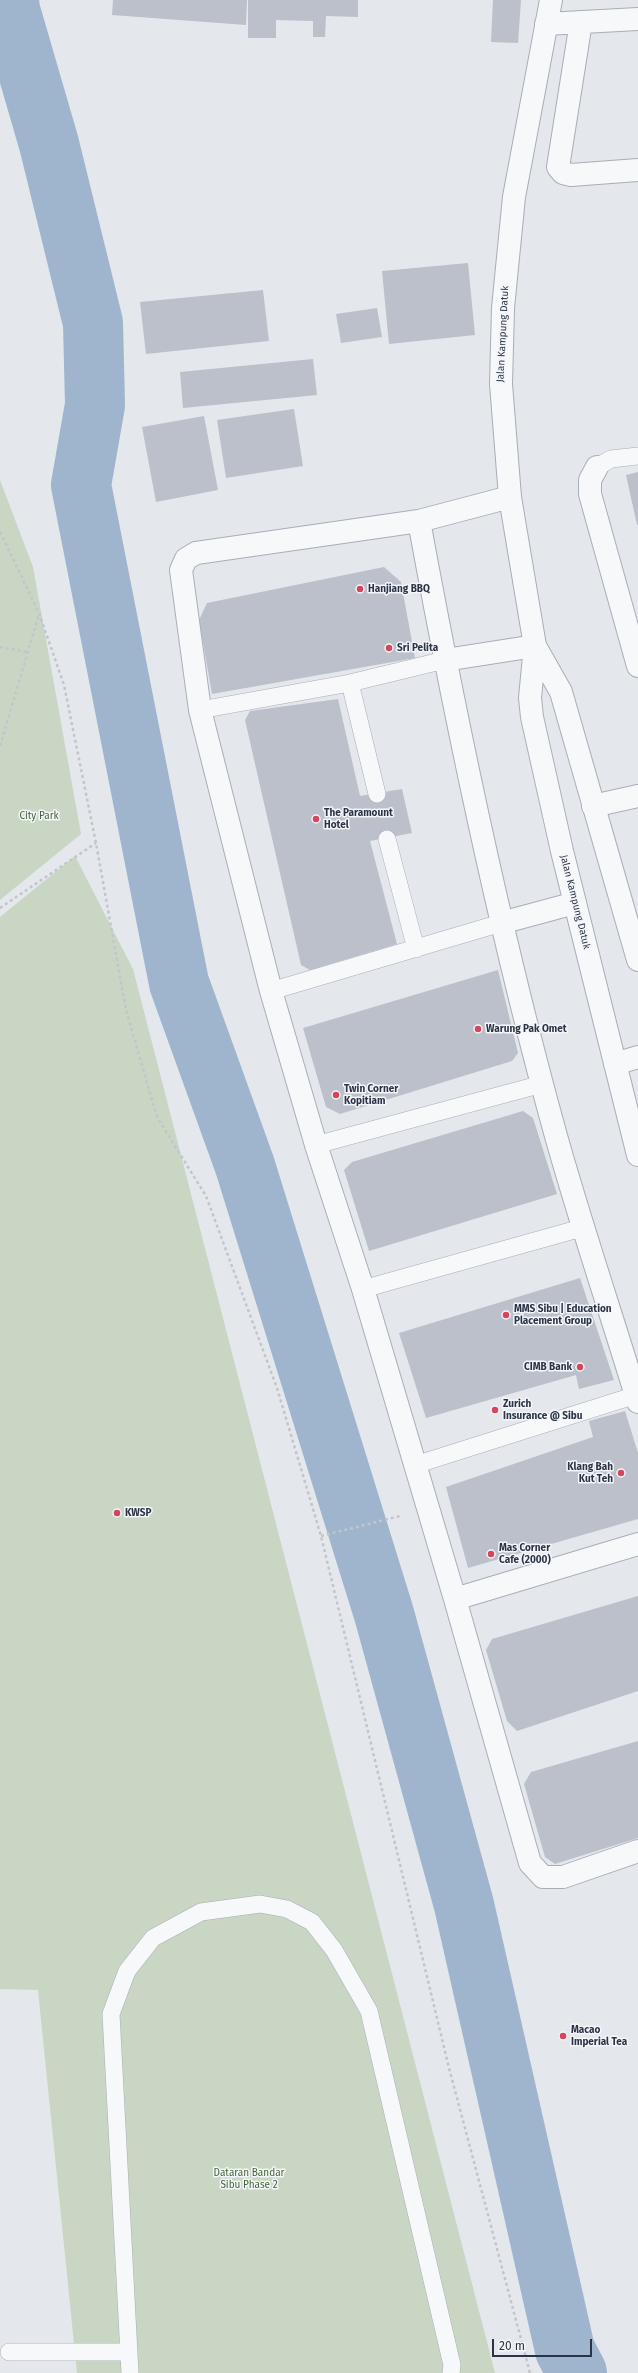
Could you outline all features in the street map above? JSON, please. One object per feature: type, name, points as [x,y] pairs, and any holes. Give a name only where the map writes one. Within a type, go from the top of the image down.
[{"type":"street","name":"Jalan Kampung Datuk","points":[[550,0],[514,197],[503,308],[501,384],[510,497],[535,646],[530,698],[532,717],[575,903],[638,1155]]},
{"type":"street","points":[[546,24],[638,19]]},
{"type":"street","points":[[581,22],[558,167],[563,173],[571,175],[638,170]]},
{"type":"street","points":[[597,467],[590,480],[590,494],[638,666]]},
{"type":"street","points":[[510,497],[419,521],[196,553],[186,559],[181,570],[200,710],[271,991],[316,1145],[363,1289],[455,1599],[530,1863],[542,1877],[563,1878],[638,1851]]},
{"type":"street","points":[[419,521],[445,660],[501,923],[542,1084],[637,1397]]},
{"type":"street","name":"Jalan Kampung Datuk","points":[[535,646],[560,692],[638,960]]},
{"type":"street","points":[[445,660],[535,646]]},
{"type":"street","points":[[593,806],[638,796]]},
{"type":"street","points":[[501,923],[575,903]]},
{"type":"street","points":[[615,1064],[638,1057]]},
{"type":"street","points":[[455,1599],[638,1544]]},
{"type":"lane","points":[[597,467],[611,459],[638,456]]},
{"type":"lane","points":[[200,710],[350,683],[445,660]]},
{"type":"lane","points":[[350,683],[377,794]]},
{"type":"lane","points":[[387,839],[416,949]]},
{"type":"lane","points":[[271,991],[501,923]]},
{"type":"lane","points":[[316,1145],[542,1084]]},
{"type":"lane","points":[[363,1289],[585,1227]]},
{"type":"lane","points":[[415,1465],[637,1397]]},
{"type":"lane","points":[[130,2373],[127,2352],[111,2014],[127,1971],[153,1938],[201,1912],[260,1904],[287,1909],[312,1922],[334,1950],[369,2011],[448,2350],[451,2373]]},
{"type":"lane","points":[[9,2352],[127,2352]]},
{"type":"path","points":[[0,532],[39,613],[64,685],[96,843],[126,1010],[157,1117],[206,1196],[277,1388],[321,1536],[449,2068],[530,2373]]},
{"type":"path","points":[[0,746],[39,613]]},
{"type":"path","points":[[0,647],[27,652]]},
{"type":"path","points":[[0,908],[96,843]]},
{"type":"path","points":[[321,1536],[405,1514]]},
{"type":"green space","name":"City Park","points":[[0,480],[33,567],[81,834],[0,900]]},
{"type":"green space","name":"Dataran Bandar Sibu Phase 2","points":[[75,856],[133,969],[495,2373],[77,2373],[38,1990],[0,1989],[0,917]]},
{"type":"building","points":[[113,0],[247,0],[246,25],[112,15]]},
{"type":"building","points":[[248,0],[358,0],[358,17],[326,16],[325,37],[313,37],[313,21],[276,20],[276,38],[248,38]]},
{"type":"building","points":[[493,0],[521,0],[518,43],[491,42]]},
{"type":"building","points":[[468,263],[475,335],[389,344],[382,271]]},
{"type":"building","points":[[263,290],[269,341],[146,354],[140,302]]},
{"type":"building","points":[[377,308],[382,337],[341,343],[336,314]]},
{"type":"building","points":[[313,359],[317,395],[183,408],[180,372]]},
{"type":"building","points":[[294,409],[303,466],[226,478],[217,420]]},
{"type":"building","points":[[204,416],[218,490],[156,502],[142,427]]},
{"type":"building","points":[[638,472],[638,525],[637,525],[626,475]]},
{"type":"building","points":[[384,567],[401,582],[415,658],[212,694],[199,620],[207,603]]},
{"type":"building","name":"The Paramount Hotel","points":[[338,699],[360,796],[402,789],[412,833],[370,841],[397,944],[310,970],[301,965],[245,720],[250,711]]},
{"type":"building","points":[[498,970],[518,1053],[512,1061],[340,1114],[326,1107],[303,1028]]},
{"type":"building","points":[[523,1111],[533,1118],[557,1194],[369,1251],[344,1170],[352,1162]]},
{"type":"building","points":[[580,1278],[614,1380],[579,1389],[576,1375],[426,1418],[399,1333]]},
{"type":"building","points":[[625,1411],[638,1453],[638,1519],[468,1568],[446,1487],[593,1437],[589,1421]]},
{"type":"building","points":[[638,1596],[638,1691],[517,1731],[507,1721],[486,1650],[492,1639]]},
{"type":"building","points":[[638,1741],[638,1838],[555,1864],[545,1857],[524,1784],[531,1772]]},
{"type":"waterway","points":[[9,0],[10,10],[49,144],[93,323],[95,405],[81,485],[179,983],[245,1166],[384,1614],[464,1905],[565,2350],[577,2373]]},
{"type":"place","name":"Hanjiang BBQ","points":[[360,589]]},
{"type":"place","name":"Sri Pelita","points":[[389,648]]},
{"type":"place","name":"The Paramount Hotel","points":[[316,819]]},
{"type":"place","name":"Warung Pak Omet","points":[[478,1029]]},
{"type":"place","name":"Twin Corner Kopitiam","points":[[336,1095]]},
{"type":"place","name":"MMS Sibu | Education Placement Group","points":[[506,1315]]},
{"type":"place","name":"CIMB Bank","points":[[580,1367]]},
{"type":"place","name":"Zurich Insurance @ Sibu","points":[[495,1410]]},
{"type":"place","name":"Klang Bah Kut Teh","points":[[621,1473]]},
{"type":"place","name":"KWSP","points":[[117,1513]]},
{"type":"place","name":"Mas Corner Cafe (2000)","points":[[491,1554]]},
{"type":"place","name":"Macao Imperial Tea","points":[[563,2036]]}]
